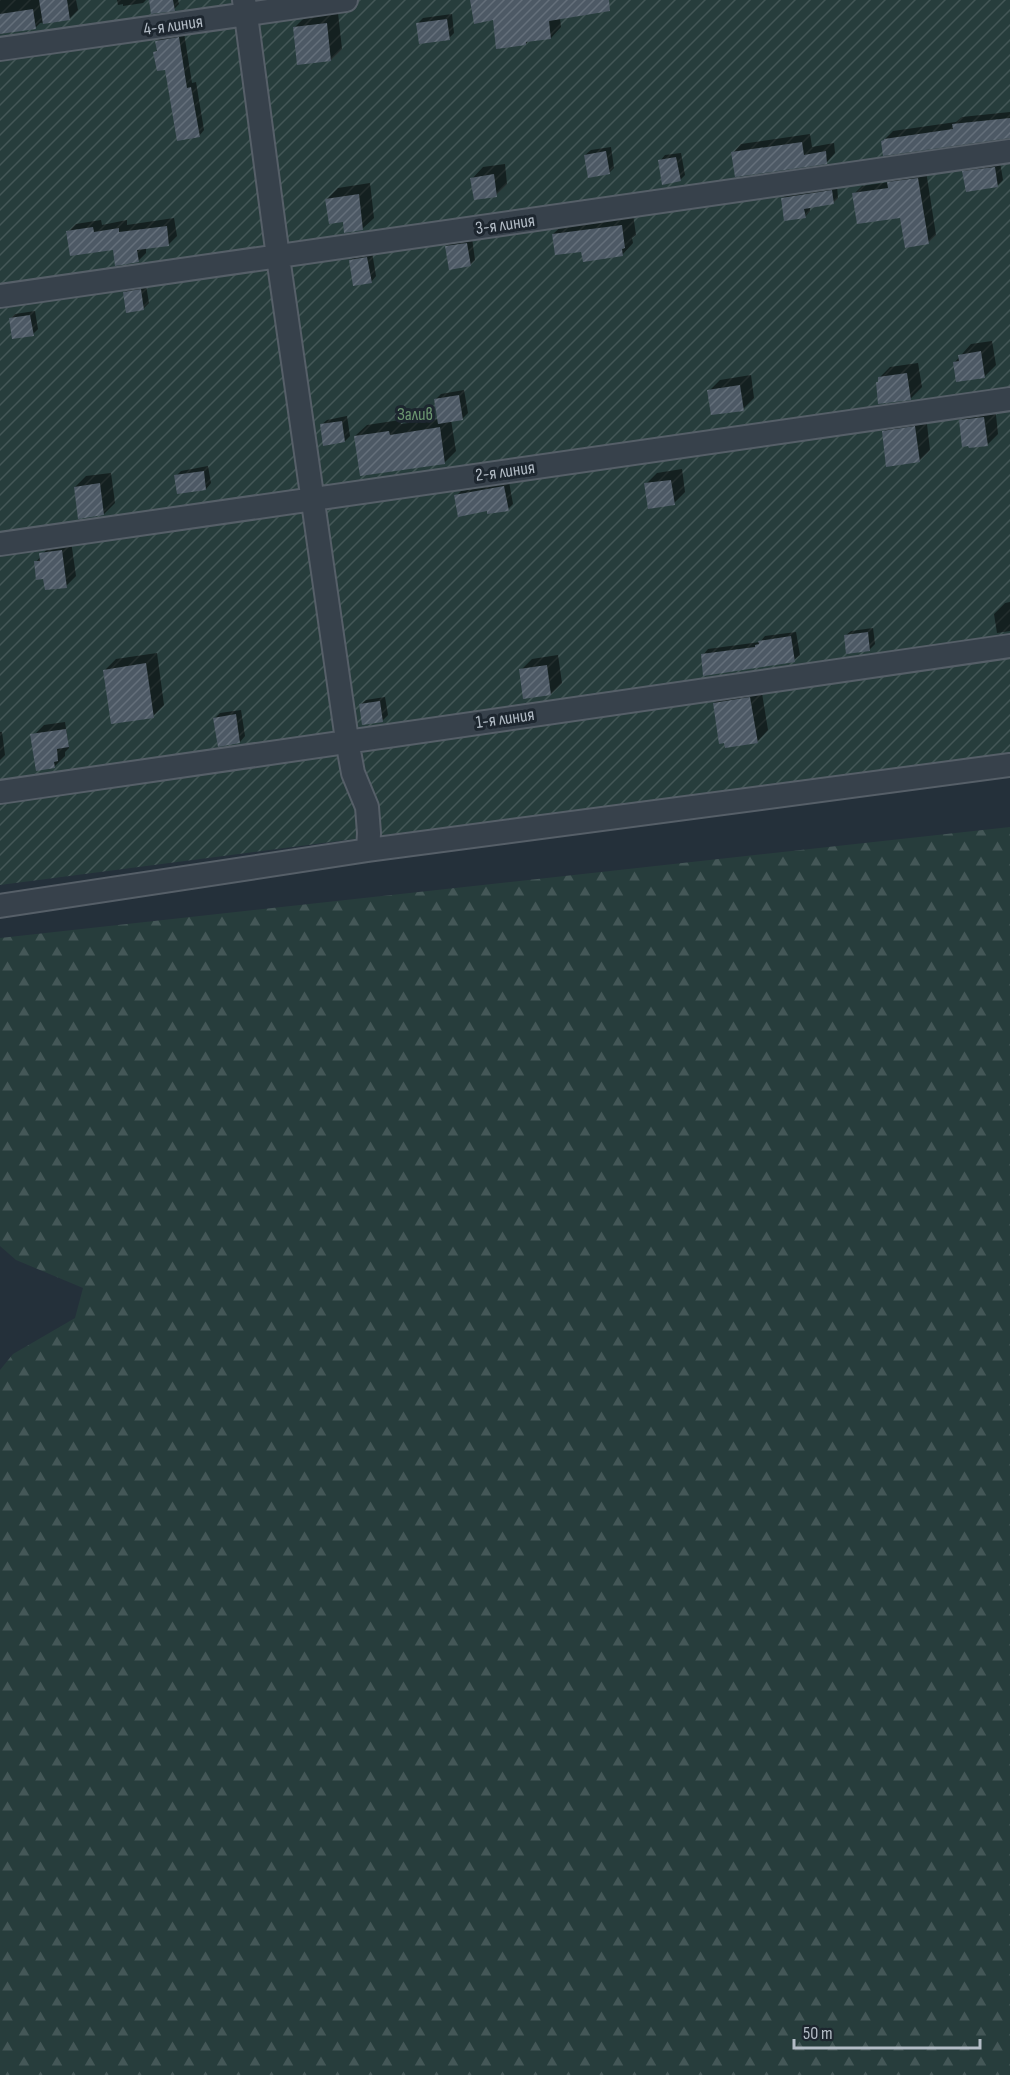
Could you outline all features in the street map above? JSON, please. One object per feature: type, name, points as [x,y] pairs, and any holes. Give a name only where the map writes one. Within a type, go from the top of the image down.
[{"type":"street","name":"4-я линия","points":[[0,49],[245,7],[346,0]]},
{"type":"street","points":[[245,7],[311,499],[347,741],[353,773],[368,807],[368,850]]},
{"type":"street","name":"3-я линия","points":[[0,297],[1010,151]]},
{"type":"street","name":"2-я линия","points":[[0,544],[1010,399]]},
{"type":"street","name":"1-я линия","points":[[0,792],[1010,646]]},
{"type":"street","points":[[0,906],[368,850],[1010,765]]},
{"type":"green space","name":"Залив","points":[[0,0],[1010,0],[1010,754],[0,885]]},
{"type":"green space","points":[[1010,827],[1010,2075],[0,2075],[0,1370],[13,1354],[75,1318],[83,1288],[16,1260],[0,1246],[0,938]]},
{"type":"building","points":[[39,0],[67,0],[70,20],[43,24]]},
{"type":"building","points":[[149,0],[173,0],[175,11],[151,14]]},
{"type":"building","points":[[470,0],[609,0],[610,11],[549,21],[551,39],[496,49],[493,20],[474,24]]},
{"type":"building","points":[[33,9],[36,29],[0,34],[0,14]]},
{"type":"building","points":[[447,19],[450,40],[419,44],[416,23]]},
{"type":"building","points":[[327,23],[331,61],[297,65],[293,27]]},
{"type":"building","points":[[179,37],[187,88],[191,87],[200,137],[177,141],[165,70],[157,71],[153,52],[157,51],[155,41]]},
{"type":"building","points":[[1010,118],[1010,138],[883,156],[881,141],[884,139],[953,129],[952,124]]},
{"type":"building","points":[[802,142],[804,155],[826,151],[827,164],[735,177],[731,152]]},
{"type":"building","points":[[606,151],[610,174],[588,178],[584,155]]},
{"type":"building","points":[[676,157],[681,181],[662,185],[658,160]]},
{"type":"building","points":[[995,167],[998,187],[966,192],[962,171]]},
{"type":"building","points":[[494,174],[497,197],[474,200],[470,178]]},
{"type":"building","points":[[918,178],[929,244],[905,248],[900,218],[857,224],[852,193],[888,188],[887,182]]},
{"type":"building","points":[[832,190],[834,204],[804,209],[806,218],[784,221],[781,198]]},
{"type":"building","points":[[359,194],[363,230],[344,233],[343,222],[329,224],[325,199]]},
{"type":"building","points":[[622,225],[625,248],[622,249],[623,256],[583,262],[581,252],[555,255],[552,234]]},
{"type":"building","points":[[167,226],[169,246],[137,250],[139,262],[115,266],[113,250],[70,256],[66,231],[93,227],[94,232],[119,228],[119,232]]},
{"type":"building","points":[[467,243],[471,266],[449,270],[445,246]]},
{"type":"building","points":[[367,257],[372,283],[353,286],[349,260]]},
{"type":"building","points":[[141,289],[144,310],[126,313],[123,292]]},
{"type":"building","points":[[30,315],[34,336],[12,339],[9,318]]},
{"type":"building","points":[[981,351],[985,378],[956,382],[953,362],[959,361],[958,355]]},
{"type":"building","points":[[907,373],[911,400],[878,404],[876,382],[878,382],[878,377]]},
{"type":"building","points":[[740,385],[744,411],[711,415],[707,390]]},
{"type":"building","points":[[459,395],[463,420],[438,424],[434,399]]},
{"type":"building","points":[[984,417],[988,446],[962,447],[959,420]]},
{"type":"building","points":[[342,421],[345,442],[323,446],[320,424]]},
{"type":"building","points":[[915,426],[920,462],[886,467],[882,431]]},
{"type":"building","points":[[440,427],[445,464],[360,476],[354,436],[389,431],[390,435]]},
{"type":"building","points":[[204,471],[206,490],[177,494],[174,475]]},
{"type":"building","points":[[671,480],[675,505],[648,509],[644,483]]},
{"type":"building","points":[[100,483],[104,515],[78,519],[74,487]]},
{"type":"building","points":[[504,486],[509,511],[487,514],[487,511],[458,517],[454,495]]},
{"type":"building","points":[[62,550],[67,588],[45,590],[43,579],[36,580],[34,561],[40,561],[39,553]]},
{"type":"building","points":[[868,632],[870,651],[846,654],[844,635]]},
{"type":"building","points":[[791,636],[795,662],[703,676],[701,654],[755,647],[759,644],[758,641]]},
{"type":"building","points":[[146,663],[154,718],[111,724],[103,670]]},
{"type":"building","points":[[547,665],[551,695],[523,699],[519,669]]},
{"type":"building","points":[[750,697],[758,743],[725,748],[724,743],[719,744],[713,703]]},
{"type":"building","points":[[380,701],[383,722],[362,725],[359,704]]},
{"type":"building","points":[[236,714],[240,743],[218,747],[213,718]]},
{"type":"building","points":[[66,729],[69,747],[57,749],[58,761],[54,762],[55,768],[36,771],[30,734]]}]
